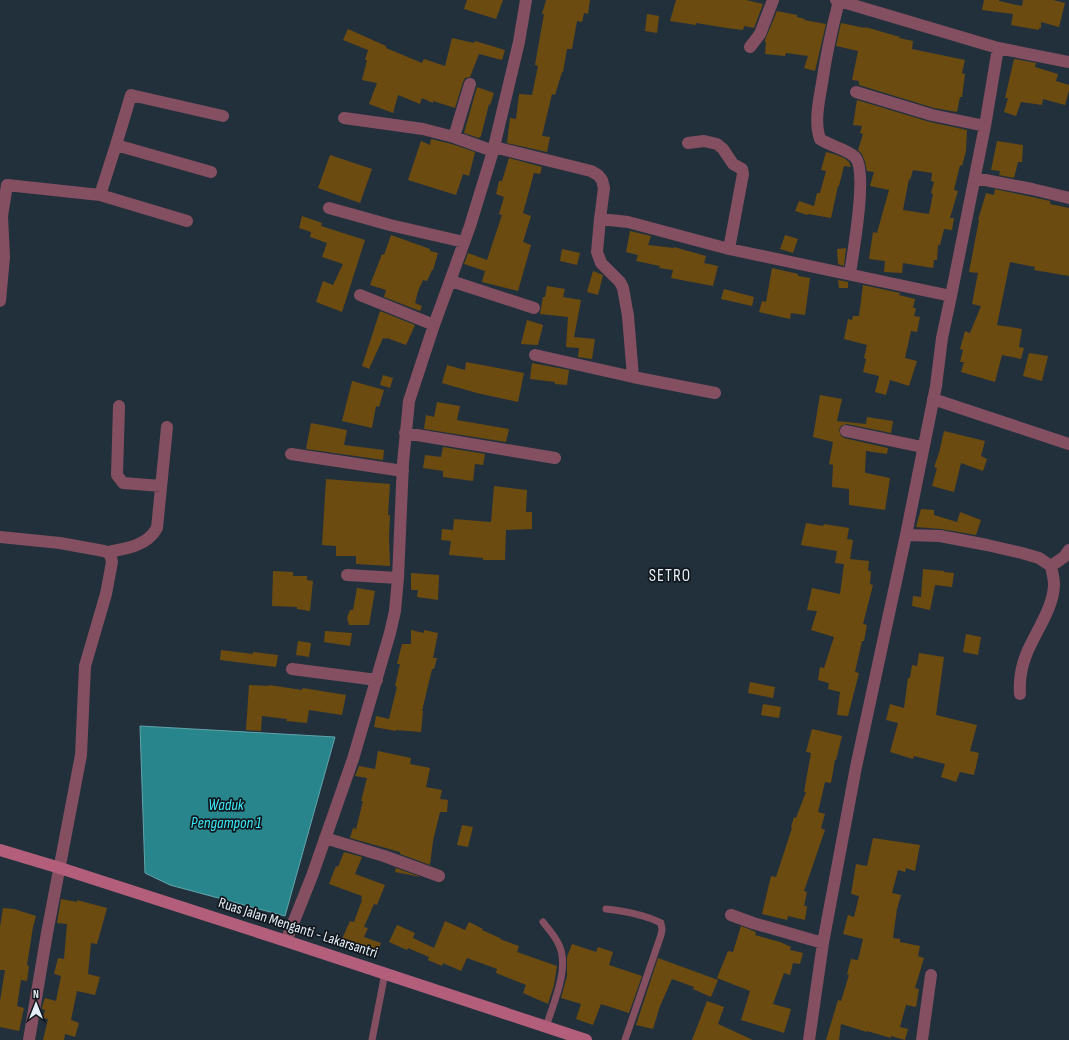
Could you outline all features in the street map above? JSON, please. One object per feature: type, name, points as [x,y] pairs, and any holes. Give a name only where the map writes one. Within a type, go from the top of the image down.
[{"type":"main road","name":"Ruas Jalan Menganti - Lakarsantri","points":[[0,850],[286,941],[586,1040]]},
{"type":"street","points":[[286,941],[312,876],[353,759],[390,633],[395,611],[398,578],[405,433],[409,401],[434,325],[464,242],[493,149],[519,42],[526,0]]},
{"type":"street","points":[[750,47],[760,34],[773,0]]},
{"type":"street","points":[[850,273],[859,203],[860,182],[858,162],[851,154],[820,139],[817,131],[819,100],[837,0],[864,4],[998,48],[1069,62]]},
{"type":"street","points":[[809,1040],[823,942],[856,767],[906,535],[922,447],[933,399],[942,338],[952,296],[975,178],[998,48]]},
{"type":"street","points":[[454,137],[470,84]]},
{"type":"street","points":[[856,92],[932,116],[985,126]]},
{"type":"street","points":[[100,195],[131,95],[222,116]]},
{"type":"street","points":[[344,118],[423,129],[493,149],[591,171],[598,175],[602,180],[604,188],[604,200],[600,219],[597,252],[601,263],[624,288],[633,377]]},
{"type":"street","points":[[688,143],[704,142],[717,144],[723,149],[733,164],[742,169],[743,174],[729,248]]},
{"type":"street","points":[[116,145],[211,172]]},
{"type":"street","points":[[975,178],[1069,198]]},
{"type":"street","points":[[0,301],[4,257],[2,216],[6,185],[100,195],[186,221]]},
{"type":"street","points":[[329,208],[390,225],[464,242]]},
{"type":"street","points":[[600,219],[628,222],[729,248],[952,296]]},
{"type":"street","points":[[451,281],[534,308]]},
{"type":"street","points":[[360,295],[434,325]]},
{"type":"street","points":[[535,355],[633,377],[715,392]]},
{"type":"street","points":[[933,399],[1069,444]]},
{"type":"street","points":[[119,406],[117,475],[123,483],[162,486]]},
{"type":"street","points":[[0,537],[60,543],[107,552],[130,548],[146,541],[154,532],[158,523],[167,427]]},
{"type":"street","points":[[846,431],[922,447]]},
{"type":"street","points":[[405,433],[555,458]]},
{"type":"street","points":[[291,454],[403,471]]},
{"type":"street","points":[[906,535],[940,536],[987,545],[1039,558],[1051,566],[1054,584],[1052,596],[1044,618],[1024,661],[1020,681],[1020,694]]},
{"type":"street","points":[[1051,566],[1064,557],[1069,550]]},
{"type":"street","points":[[29,1040],[47,933],[81,755],[85,666],[106,594],[112,562],[112,557],[107,552]]},
{"type":"street","points":[[347,575],[398,578]]},
{"type":"street","points":[[292,669],[377,680]]},
{"type":"street","points":[[325,838],[384,856],[439,876]]},
{"type":"street","points":[[731,915],[753,923],[823,942]]},
{"type":"street","points":[[922,1040],[931,975]]},
{"type":"lane","points":[[606,908],[630,912],[650,918],[661,923],[662,926],[654,955],[625,1040]]},
{"type":"lane","points":[[543,922],[560,946],[563,958],[559,987],[546,1027]]},
{"type":"lane","points":[[372,1040],[385,974]]},
{"type":"water","name":"Waduk Pengampon 1","points":[[140,726],[335,737],[285,916],[170,885],[145,873]]},
{"type":"building","points":[[467,0],[503,0],[496,19],[464,9]]},
{"type":"building","points":[[546,0],[590,0],[588,14],[584,13],[582,22],[577,21],[572,49],[567,49],[563,72],[555,95],[552,94],[542,136],[550,137],[547,152],[507,143],[510,118],[516,119],[519,94],[532,95],[538,66],[535,65],[544,14],[542,14]]},
{"type":"building","points":[[676,0],[746,0],[763,4],[754,28],[744,26],[743,30],[670,21]]},
{"type":"building","points":[[984,0],[999,0],[1022,6],[1023,0],[1053,0],[1065,3],[1059,27],[1041,22],[1041,28],[1039,28],[1039,30],[1011,25],[1013,14],[982,10]]},
{"type":"building","points":[[777,11],[797,15],[797,17],[805,19],[804,20],[826,24],[815,71],[804,68],[808,56],[786,53],[785,56],[765,54],[765,40]]},
{"type":"building","points":[[647,14],[659,16],[657,33],[645,31]]},
{"type":"building","points":[[841,23],[865,27],[913,41],[912,49],[965,60],[962,73],[965,74],[962,97],[960,97],[957,112],[934,108],[859,85],[859,81],[852,80],[858,51],[836,46]]},
{"type":"building","points":[[348,29],[386,46],[386,48],[422,63],[424,59],[445,66],[452,38],[474,43],[475,41],[505,50],[502,60],[479,54],[470,77],[465,78],[463,82],[455,108],[433,101],[433,103],[422,98],[420,104],[398,95],[393,113],[369,104],[377,83],[362,80],[368,50],[343,40]]},
{"type":"building","points":[[1014,59],[1036,63],[1035,67],[1058,74],[1056,81],[1069,85],[1065,105],[1043,99],[1042,105],[1021,102],[1016,116],[1004,112],[1008,98],[1005,98]]},
{"type":"building","points":[[477,87],[494,93],[490,105],[489,104],[481,136],[479,138],[464,133]]},
{"type":"building","points":[[857,100],[930,122],[967,130],[966,151],[962,166],[960,165],[954,190],[958,191],[950,218],[954,218],[952,230],[944,229],[940,245],[938,245],[937,260],[934,260],[933,268],[903,263],[902,273],[884,272],[885,261],[869,259],[873,232],[877,233],[889,190],[870,186],[874,172],[867,171],[862,154],[858,150],[863,134],[860,133],[862,126],[853,125]],"holes":[[[913,170],[932,173],[931,181],[934,182],[931,193],[933,194],[929,214],[903,210],[909,179],[910,180]]]},
{"type":"building","points":[[431,139],[475,152],[469,176],[463,174],[456,195],[408,180],[421,141],[430,145]]},
{"type":"building","points":[[997,141],[1023,145],[1022,162],[1018,162],[1014,178],[999,175],[1000,171],[991,170]]},
{"type":"building","points":[[826,152],[844,158],[849,162],[851,167],[844,166],[831,218],[807,215],[795,211],[799,201],[814,206],[817,193],[820,193],[826,171],[821,170]]},
{"type":"building","points":[[330,155],[372,169],[360,203],[318,188]]},
{"type":"building","points":[[509,158],[542,167],[540,174],[534,173],[523,213],[531,216],[523,242],[531,245],[518,291],[482,282],[485,271],[464,264],[468,253],[487,260],[502,215],[499,214],[504,197],[496,194],[499,181],[502,181]]},
{"type":"building","points":[[995,189],[1050,201],[1050,204],[1069,208],[1069,276],[1034,270],[1035,267],[1010,262],[997,325],[1022,329],[1019,347],[1024,348],[1021,359],[1002,355],[995,382],[961,372],[964,362],[960,362],[963,350],[960,349],[965,331],[970,333],[981,306],[972,304],[978,273],[969,272],[978,220],[986,193],[994,195]]},
{"type":"building","points":[[302,216],[322,223],[321,226],[365,240],[342,312],[316,302],[323,281],[333,285],[343,264],[322,257],[327,243],[310,237],[311,232],[299,228]]},
{"type":"building","points":[[630,231],[651,236],[648,245],[674,247],[706,256],[704,263],[718,266],[713,286],[671,278],[673,270],[659,268],[660,266],[636,261],[638,255],[626,252]]},
{"type":"building","points":[[391,235],[438,253],[433,270],[427,281],[423,280],[418,291],[415,303],[422,306],[420,311],[384,297],[386,290],[370,285],[382,254],[384,255]]},
{"type":"building","points":[[785,235],[798,239],[793,253],[780,249]]},
{"type":"building","points":[[846,248],[844,266],[838,264],[837,249]]},
{"type":"building","points":[[562,249],[580,253],[577,265],[560,261]]},
{"type":"building","points":[[772,268],[810,278],[805,315],[791,313],[790,319],[759,312],[762,301],[766,302]]},
{"type":"building","points":[[593,271],[603,275],[598,295],[587,292]]},
{"type":"building","points":[[838,280],[848,282],[848,288],[839,288]]},
{"type":"building","points":[[863,285],[900,293],[899,295],[915,299],[913,308],[916,308],[914,316],[920,317],[917,332],[911,331],[905,358],[917,361],[909,386],[890,380],[886,395],[875,392],[879,376],[863,372],[867,345],[844,339],[848,319],[852,320],[853,316],[859,316]]},
{"type":"building","points":[[547,286],[565,289],[563,297],[581,300],[574,337],[595,339],[592,359],[578,357],[579,348],[566,347],[568,317],[540,314],[543,297],[545,297]]},
{"type":"building","points":[[724,289],[754,297],[752,306],[721,299]]},
{"type":"building","points":[[380,311],[415,325],[406,345],[383,338],[369,369],[362,366]]},
{"type":"building","points":[[527,320],[543,325],[538,345],[521,344]]},
{"type":"building","points":[[1029,353],[1048,356],[1042,381],[1023,376]]},
{"type":"building","points":[[466,362],[524,373],[518,402],[477,393],[442,383],[447,365],[465,370]]},
{"type":"building","points":[[532,363],[569,370],[567,385],[530,379]]},
{"type":"building","points":[[383,375],[393,378],[390,388],[380,385]]},
{"type":"building","points":[[352,381],[384,390],[379,407],[376,406],[372,428],[342,421]]},
{"type":"building","points":[[820,395],[842,399],[837,421],[866,424],[867,417],[893,421],[891,433],[847,424],[841,426],[839,430],[841,436],[844,438],[888,448],[887,454],[866,451],[865,472],[890,478],[885,510],[849,505],[849,489],[832,487],[833,465],[829,464],[833,442],[813,437]]},
{"type":"building","points":[[437,402],[460,406],[457,420],[509,429],[506,442],[424,429],[426,415],[434,417]]},
{"type":"building","points":[[311,423],[347,430],[344,445],[384,450],[383,460],[306,449]]},
{"type":"building","points":[[944,431],[985,441],[981,456],[987,459],[983,471],[961,463],[954,492],[932,486],[937,468],[934,467]]},
{"type":"building","points":[[443,447],[485,454],[483,465],[475,464],[473,481],[443,477],[443,471],[423,468],[425,455],[441,457]]},
{"type":"building","points":[[326,479],[390,484],[388,515],[390,515],[390,566],[356,564],[356,556],[336,556],[336,546],[322,545]]},
{"type":"building","points":[[494,486],[527,490],[526,512],[532,512],[532,529],[506,530],[505,560],[483,560],[483,558],[449,555],[451,541],[441,540],[442,529],[453,530],[454,519],[491,522]]},
{"type":"building","points":[[921,509],[934,510],[934,515],[957,522],[960,512],[981,520],[976,535],[941,529],[916,527]]},
{"type":"building","points":[[806,523],[849,528],[847,539],[853,540],[850,559],[869,561],[868,571],[871,571],[870,584],[873,585],[863,624],[867,625],[864,641],[862,641],[855,672],[859,673],[848,716],[837,715],[840,692],[828,689],[829,683],[818,680],[820,667],[824,668],[834,637],[811,630],[817,611],[807,610],[812,588],[840,594],[844,564],[835,563],[837,551],[801,545]]},
{"type":"building","points":[[923,569],[954,573],[952,587],[935,585],[930,610],[912,606],[913,596],[921,597]]},
{"type":"building","points":[[273,571],[293,572],[293,576],[307,576],[307,580],[313,581],[310,611],[297,609],[297,607],[272,606]]},
{"type":"building","points":[[411,573],[439,575],[438,600],[417,597],[418,590],[411,590]]},
{"type":"building","points":[[357,588],[375,591],[369,625],[349,625],[347,618],[350,610],[353,610]]},
{"type":"building","points":[[411,630],[424,633],[424,630],[438,633],[433,658],[437,658],[434,669],[432,669],[422,711],[421,732],[396,731],[374,727],[376,716],[389,719],[397,687],[395,686],[400,664],[397,664],[402,644],[411,644]]},
{"type":"building","points":[[325,631],[352,633],[350,646],[324,642]]},
{"type":"building","points":[[966,634],[981,637],[978,655],[963,652]]},
{"type":"building","points":[[298,641],[311,643],[309,657],[296,655]]},
{"type":"building","points":[[221,650],[278,655],[276,667],[220,660]]},
{"type":"building","points":[[919,653],[944,657],[936,715],[977,725],[970,751],[979,753],[974,775],[960,772],[956,782],[941,777],[945,764],[914,756],[913,759],[890,752],[898,723],[886,720],[890,704],[904,708],[908,678],[910,678],[912,665],[917,666]]},
{"type":"building","points":[[750,682],[775,687],[773,698],[748,693]]},
{"type":"building","points":[[249,685],[269,685],[302,690],[303,688],[346,695],[342,715],[309,710],[307,723],[286,721],[287,719],[262,716],[261,731],[246,730]]},
{"type":"building","points":[[763,704],[781,707],[779,718],[761,715]]},
{"type":"building","points":[[812,729],[842,736],[835,760],[831,783],[825,782],[818,812],[825,814],[821,828],[825,830],[804,891],[807,892],[804,906],[807,906],[805,920],[788,916],[787,920],[762,914],[771,876],[776,877],[792,828],[794,817],[796,818],[806,792],[804,792],[811,753],[806,752]]},
{"type":"building","points":[[378,751],[411,758],[410,764],[430,768],[426,787],[442,790],[440,799],[448,800],[447,812],[440,812],[433,841],[430,865],[400,854],[400,852],[350,838],[353,828],[356,829],[367,778],[355,776],[359,766],[375,769]]},
{"type":"building","points":[[462,825],[473,827],[468,847],[457,845]]},
{"type":"building","points":[[873,838],[920,845],[915,871],[906,868],[905,872],[898,870],[892,893],[901,895],[897,909],[893,938],[900,939],[900,942],[920,946],[918,956],[924,958],[915,988],[919,989],[916,1007],[906,1005],[900,1027],[908,1029],[905,1040],[867,1032],[841,1024],[839,1040],[826,1040],[838,1000],[841,1001],[849,975],[847,974],[851,959],[858,960],[863,939],[843,934],[848,915],[854,917],[859,896],[851,894],[856,864],[867,866]]},
{"type":"building","points":[[344,852],[362,857],[355,874],[385,885],[377,905],[374,904],[364,927],[368,928],[364,937],[381,943],[377,953],[355,945],[354,947],[341,941],[350,921],[354,922],[362,900],[362,896],[329,884],[336,866],[338,867]]},
{"type":"building","points":[[396,868],[421,877],[395,872]]},
{"type":"building","points":[[61,899],[77,902],[77,900],[107,908],[97,944],[91,943],[88,974],[100,977],[95,995],[77,991],[71,1020],[79,1023],[75,1037],[65,1034],[64,1040],[43,1040],[48,1019],[43,1018],[45,1010],[42,1009],[42,1007],[45,998],[56,1001],[61,976],[54,974],[58,958],[64,959],[67,924],[57,923]]},
{"type":"building","points":[[3,908],[14,909],[36,916],[27,965],[29,966],[27,981],[21,980],[17,1006],[24,1008],[19,1031],[0,1027],[0,1001],[5,970],[0,970],[0,927]]},
{"type":"building","points":[[445,921],[465,930],[469,922],[500,939],[519,946],[517,952],[557,966],[554,985],[548,1004],[523,993],[526,985],[496,973],[497,969],[467,958],[461,971],[443,963],[442,966],[428,960],[429,957],[389,942],[397,925],[415,933],[413,938],[434,948]]},
{"type":"building","points":[[741,926],[756,932],[755,935],[780,942],[791,947],[790,950],[803,953],[800,964],[793,963],[790,975],[784,973],[773,1004],[791,1009],[784,1033],[741,1020],[750,991],[717,978],[728,951],[733,952]]},
{"type":"building","points":[[572,944],[596,952],[598,947],[613,952],[609,965],[642,976],[629,1013],[601,1004],[593,1025],[576,1019],[581,1004],[561,998],[567,976],[567,957]]},
{"type":"building","points":[[658,958],[718,980],[711,997],[693,989],[694,987],[672,979],[660,1006],[653,1029],[636,1025]]},
{"type":"building","points":[[707,1001],[724,1007],[718,1024],[753,1040],[692,1040]]},
{"type":"district","name":"SETRO","points":[[670,576]]}]
